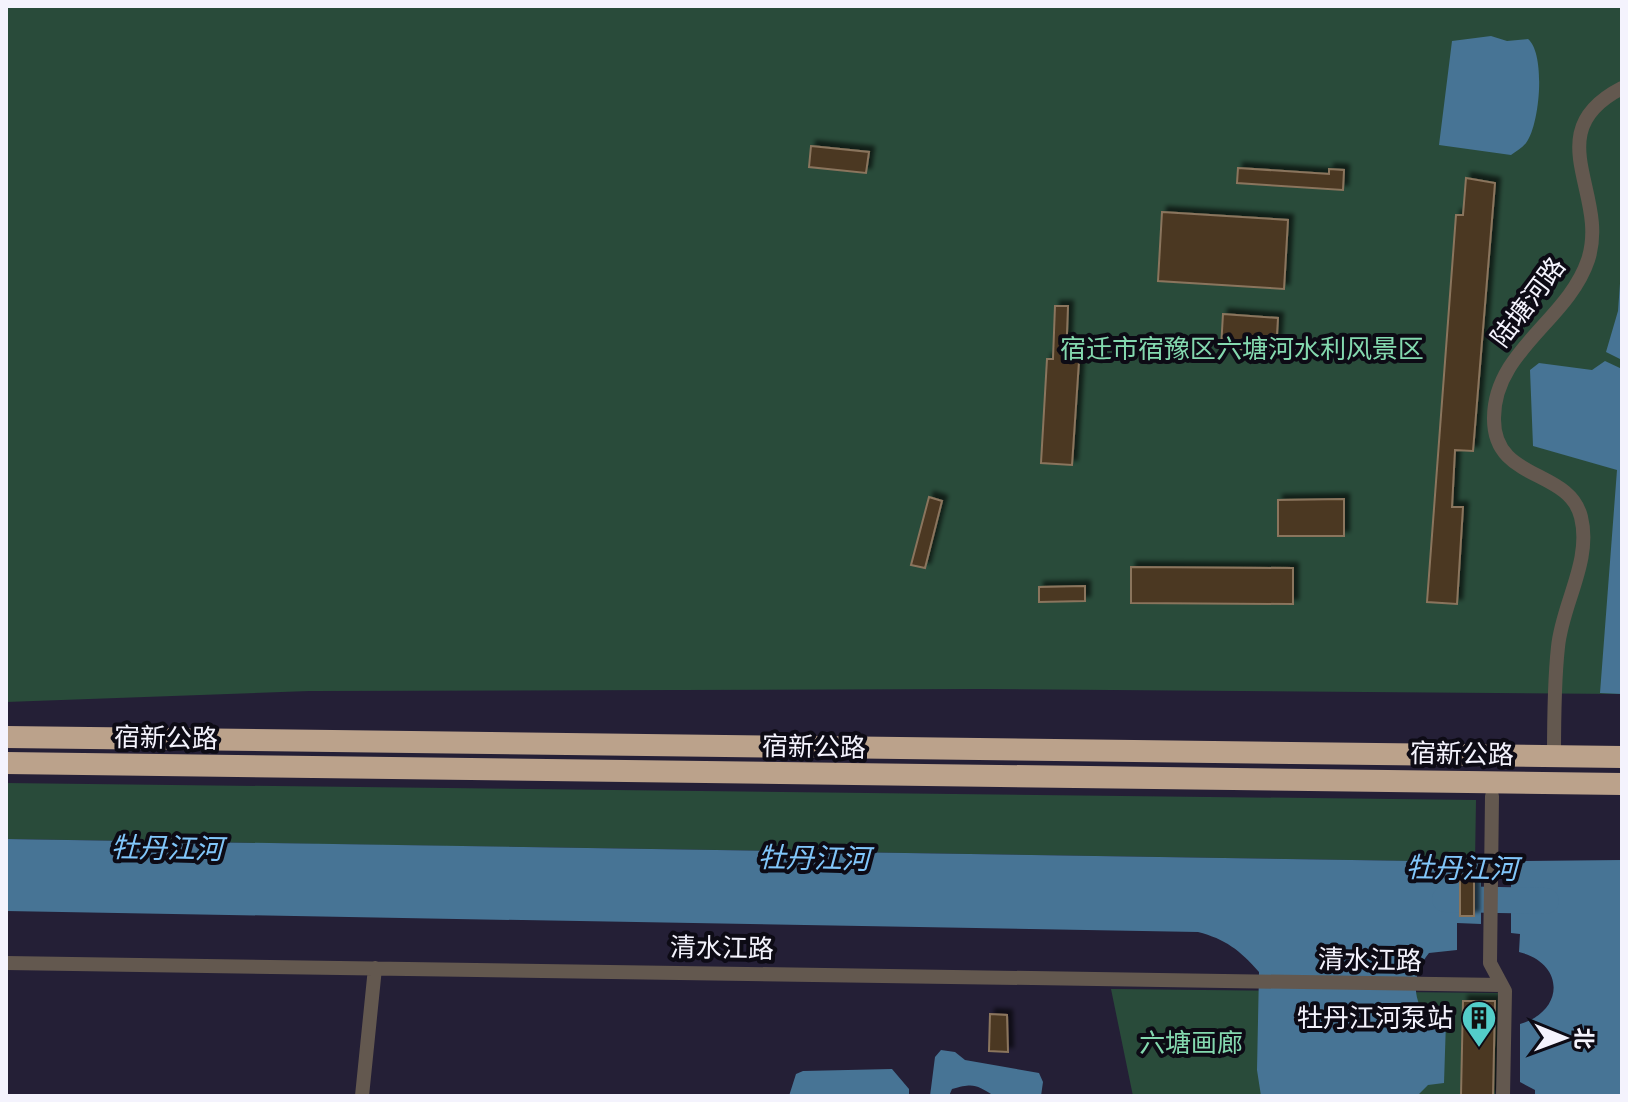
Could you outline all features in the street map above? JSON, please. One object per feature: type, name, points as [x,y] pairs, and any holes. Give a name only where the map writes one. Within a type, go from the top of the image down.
[{"type":"highway","name":"宿新公路","points":[[6,737],[1612,757]]},
{"type":"highway","name":"宿新公路","points":[[6,763],[1612,784]]},
{"type":"street","name":"陆塘河路","points":[[1554,756],[1558,645],[1578,576],[1581,516],[1568,494],[1517,466],[1504,452],[1494,429],[1495,403],[1501,379],[1512,360],[1563,301],[1588,262],[1594,223],[1580,163],[1581,132],[1590,109],[1622,88]]},
{"type":"street","points":[[1492,796],[1490,955],[1505,991],[1503,1096]]},
{"type":"street","name":"清水江路","points":[[6,963],[1501,985]]},
{"type":"street","points":[[362,1096],[375,968]]},
{"type":"green space","name":"宿迁市宿豫区六塘河水利风景区","points":[[6,6],[1622,6],[1622,694],[981,689],[309,691],[6,702]]},
{"type":"green space","points":[[6,783],[1476,800],[1475,862],[6,839]]},
{"type":"green space","name":"六塘画廊","points":[[1111,989],[1498,993],[1495,1096],[1133,1096]]},
{"type":"water","points":[[1491,36],[1507,41],[1528,39],[1534,47],[1539,90],[1531,134],[1524,145],[1511,155],[1439,145],[1452,41]]},
{"type":"water","points":[[1622,256],[1622,360],[1606,352],[1618,311]]},
{"type":"water","points":[[1605,361],[1622,369],[1622,694],[1600,693],[1617,470],[1533,446],[1530,370],[1539,363],[1592,370]]},
{"type":"water","points":[[6,839],[1481,862],[1481,924],[1457,923],[1457,950],[1429,953],[1417,975],[1417,998],[1424,1014],[1446,1021],[1444,1083],[1428,1085],[1417,1096],[1261,1096],[1257,1070],[1259,972],[1232,946],[1198,932],[6,911]]},
{"type":"water","points":[[1622,860],[1622,1096],[1535,1096],[1535,1090],[1520,1082],[1520,1024],[1535,1018],[1545,1009],[1554,987],[1545,966],[1519,952],[1520,934],[1511,933],[1511,861]]},
{"type":"water","points":[[941,1050],[955,1052],[965,1060],[1039,1073],[1043,1082],[1041,1096],[999,1097],[966,1086],[952,1089],[949,1096],[930,1096],[935,1057]]},
{"type":"water","points":[[892,1069],[909,1089],[909,1096],[789,1096],[796,1074],[803,1071]]},
{"type":"building","points":[[811,146],[869,152],[866,173],[809,167]]},
{"type":"building","points":[[1238,168],[1329,174],[1329,169],[1344,170],[1343,190],[1237,183]]},
{"type":"building","points":[[1466,178],[1495,183],[1473,451],[1455,450],[1452,507],[1463,507],[1457,604],[1427,602],[1456,215],[1463,215]]},
{"type":"building","points":[[1162,212],[1288,220],[1284,289],[1158,281]]},
{"type":"building","points":[[1055,306],[1068,306],[1066,360],[1079,361],[1072,465],[1041,463],[1047,359],[1053,359]]},
{"type":"building","points":[[1223,314],[1278,318],[1276,351],[1221,348]]},
{"type":"building","points":[[929,497],[942,501],[925,568],[911,565]]},
{"type":"building","points":[[1344,499],[1344,536],[1278,536],[1278,500]]},
{"type":"building","points":[[1131,567],[1293,568],[1293,604],[1131,603]]},
{"type":"building","points":[[1085,586],[1085,601],[1039,602],[1039,587]]},
{"type":"building","points":[[1460,875],[1474,875],[1474,916],[1460,916]]},
{"type":"building","name":"牡丹江河泵站","points":[[1463,1001],[1495,1001],[1493,1096],[1461,1096]]},
{"type":"building","points":[[990,1014],[1007,1015],[1008,1052],[989,1051]]},
{"type":"waterway","name":"牡丹江河","points":[[1445,899],[1546,901]]},
{"type":"place","name":"牡丹江河泵站","points":[[1479,1049]]}]
